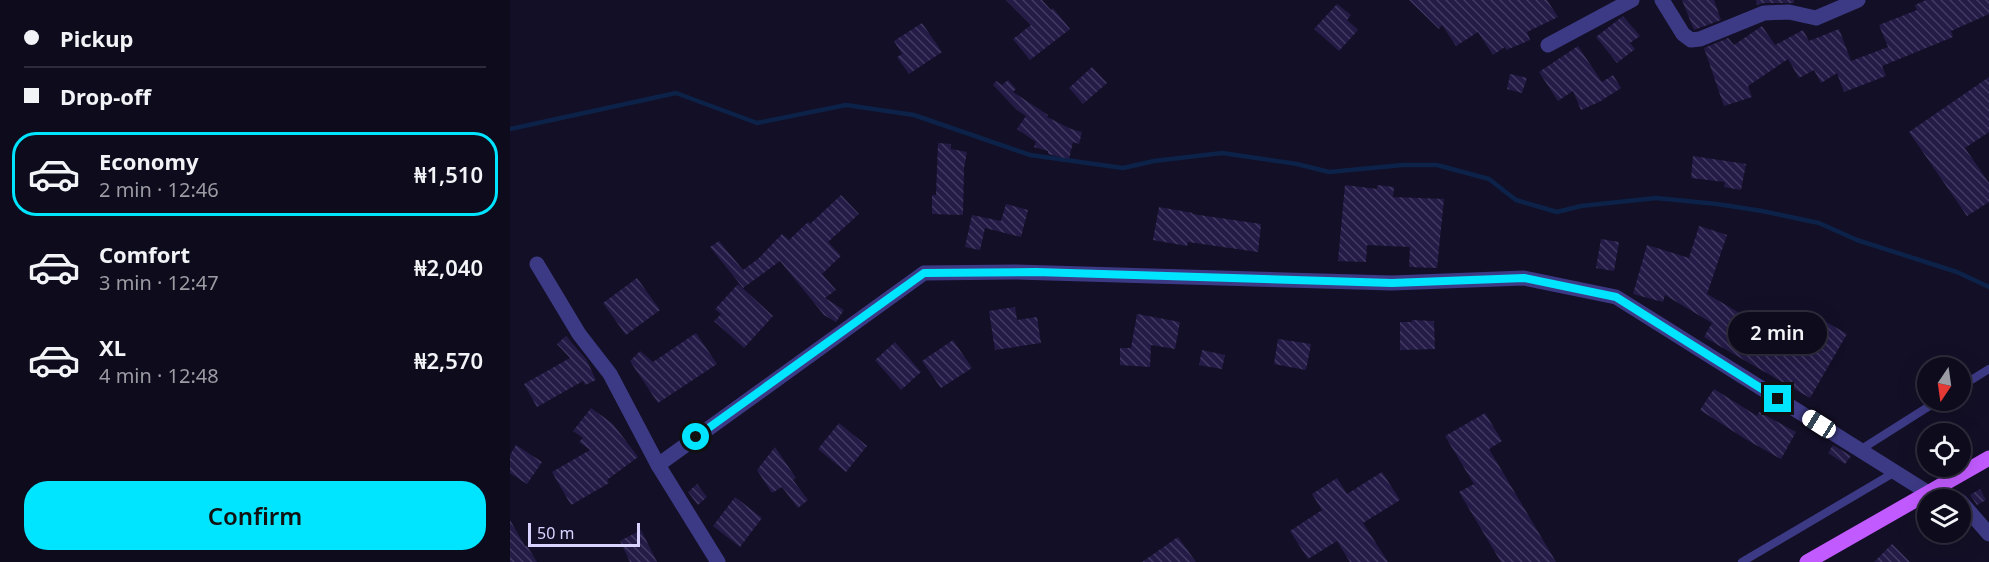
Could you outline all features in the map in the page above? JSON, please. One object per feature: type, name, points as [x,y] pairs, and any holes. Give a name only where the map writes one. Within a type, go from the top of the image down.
[{"type":"main road","points":[[1932,489],[1989,458]]},
{"type":"main road","points":[[1807,562],[1917,498]]},
{"type":"street","points":[[1548,45],[1632,0]]},
{"type":"street","points":[[1662,0],[1683,34],[1691,39],[1700,39],[1764,13],[1789,12],[1816,18],[1858,0]]},
{"type":"street","points":[[537,264],[579,334],[610,374],[658,465],[718,562]]},
{"type":"street","points":[[658,465],[924,273],[1015,272],[1392,283],[1524,278],[1616,297],[1922,489]]},
{"type":"street","points":[[1944,482],[1950,489]]},
{"type":"street","points":[[1971,513],[1989,534]]},
{"type":"lane","points":[[1971,380],[1989,369]]},
{"type":"lane","points":[[1860,450],[1922,411]]},
{"type":"lane","points":[[1742,562],[1895,472]]},
{"type":"building","points":[[1006,0],[1042,0],[1051,10],[1053,8],[1070,29],[1030,60],[1013,39],[1031,25]]},
{"type":"building","points":[[1409,0],[1547,0],[1558,17],[1527,32],[1530,40],[1506,50],[1505,47],[1493,55],[1478,32],[1456,46],[1442,25],[1439,29]]},
{"type":"building","points":[[1682,0],[1714,0],[1721,20],[1694,30]]},
{"type":"building","points":[[1756,0],[1794,0],[1794,3],[1757,5]]},
{"type":"building","points":[[1926,0],[1989,0],[1989,14],[1951,31],[1953,37],[1882,66],[1886,76],[1844,92],[1837,73],[1821,83],[1814,70],[1799,78],[1788,59],[1748,86],[1752,97],[1724,106],[1704,48],[1728,38],[1734,45],[1762,26],[1775,45],[1803,30],[1809,41],[1839,29],[1851,61],[1888,47],[1879,25],[1917,10],[1915,5]]},
{"type":"building","points":[[1337,4],[1351,15],[1347,20],[1358,30],[1339,51],[1314,29]]},
{"type":"building","points":[[1623,16],[1640,36],[1630,43],[1635,49],[1617,63],[1596,37]]},
{"type":"building","points":[[922,23],[942,52],[909,74],[897,57],[902,54],[894,41]]},
{"type":"building","points":[[1578,46],[1602,82],[1613,75],[1621,88],[1581,110],[1573,91],[1558,101],[1539,72]]},
{"type":"building","points":[[1092,67],[1107,83],[1083,104],[1069,88]]},
{"type":"building","points":[[1510,74],[1527,78],[1522,93],[1507,89]]},
{"type":"building","points":[[1989,77],[1989,132],[1965,148],[1989,183],[1989,202],[1967,216],[1909,132]]},
{"type":"building","points":[[1008,80],[1016,89],[1013,92],[1048,115],[1047,117],[1082,132],[1079,144],[1073,142],[1069,159],[1048,154],[1048,151],[1034,147],[1036,142],[1017,129],[1026,116],[993,85],[996,81],[1002,85]]},
{"type":"building","points":[[938,143],[951,144],[951,149],[967,152],[964,168],[963,215],[932,214],[932,195],[936,195]]},
{"type":"building","points":[[1693,156],[1746,164],[1741,190],[1724,187],[1725,182],[1691,178]]},
{"type":"building","points":[[1345,185],[1377,189],[1377,185],[1394,187],[1393,197],[1444,199],[1437,268],[1409,267],[1410,247],[1367,245],[1366,262],[1338,261]]},
{"type":"building","points":[[841,195],[859,214],[828,242],[841,256],[822,274],[836,290],[825,298],[844,310],[836,322],[824,315],[780,261],[743,288],[710,247],[719,241],[743,270],[758,259],[782,234],[789,240]]},
{"type":"building","points":[[1006,204],[1028,210],[1021,237],[985,228],[980,250],[965,247],[972,215],[1001,221]]},
{"type":"building","points":[[1159,207],[1261,224],[1258,252],[1188,242],[1187,246],[1153,240]]},
{"type":"building","points":[[1699,226],[1727,235],[1707,294],[1798,347],[1816,316],[1847,334],[1810,398],[1704,337],[1712,323],[1665,295],[1663,302],[1633,294],[1647,245],[1689,258]]},
{"type":"building","points":[[1601,239],[1619,242],[1614,271],[1596,268]]},
{"type":"building","points":[[637,278],[660,310],[626,335],[603,303]]},
{"type":"building","points":[[738,284],[773,316],[744,348],[714,321],[721,314],[715,309]]},
{"type":"building","points":[[1015,307],[1017,320],[1037,317],[1041,343],[995,350],[989,311]]},
{"type":"building","points":[[1137,314],[1180,322],[1175,349],[1151,345],[1150,367],[1120,365],[1120,348],[1131,348]]},
{"type":"building","points":[[1412,320],[1434,321],[1435,349],[1400,350],[1400,322],[1412,322]]},
{"type":"building","points":[[696,333],[717,364],[658,403],[630,361],[640,351],[653,362]]},
{"type":"building","points":[[566,336],[586,359],[596,380],[585,385],[583,381],[537,407],[524,384],[570,358],[557,344]]},
{"type":"building","points":[[1278,339],[1311,344],[1306,370],[1274,364]]},
{"type":"building","points":[[953,340],[972,368],[941,388],[922,361]]},
{"type":"building","points":[[895,342],[921,372],[901,390],[875,360]]},
{"type":"building","points":[[1202,350],[1225,355],[1222,369],[1199,365]]},
{"type":"building","points":[[1714,389],[1757,416],[1759,412],[1796,432],[1781,459],[1700,410]]},
{"type":"building","points":[[591,408],[613,424],[638,457],[607,480],[609,483],[571,505],[552,472],[590,450],[579,442],[583,438],[573,431]]},
{"type":"building","points":[[1485,413],[1502,441],[1489,449],[1556,562],[1501,562],[1459,492],[1474,484],[1445,436]]},
{"type":"building","points":[[839,423],[867,446],[846,472],[818,449]]},
{"type":"building","points":[[516,445],[542,462],[527,484],[510,473],[510,455]]},
{"type":"building","points":[[1833,445],[1851,456],[1845,464],[1828,453]]},
{"type":"building","points":[[775,447],[796,478],[793,480],[808,500],[798,508],[782,487],[772,493],[757,470]]},
{"type":"building","points":[[1382,472],[1400,500],[1363,523],[1388,562],[1350,562],[1337,541],[1308,559],[1290,531],[1322,510],[1312,494],[1337,478],[1347,494]]},
{"type":"building","points":[[697,484],[707,497],[698,505],[688,492]]},
{"type":"building","points":[[1980,489],[1986,500],[1977,505],[1971,494]]},
{"type":"building","points":[[735,497],[762,518],[740,547],[713,526]]},
{"type":"building","points":[[510,520],[525,546],[537,562],[510,562]]},
{"type":"building","points":[[641,530],[657,562],[630,562],[620,541]]},
{"type":"building","points":[[1178,537],[1196,562],[1142,562]]},
{"type":"building","points":[[1892,544],[1910,562],[1874,562]]},
{"type":"waterway","points":[[510,129],[676,93],[757,123],[846,105],[914,115],[1030,155],[1123,168],[1154,161],[1222,153],[1297,164],[1329,172],[1403,165],[1437,165],[1489,179],[1516,200],[1557,212],[1581,206],[1656,198],[1717,204],[1819,223],[1857,240],[1957,272],[1989,287]]},
{"type":"route","points":[[696,437],[924,273],[1036,272],[1392,283],[1524,278],[1616,297],[1778,399]]}]
